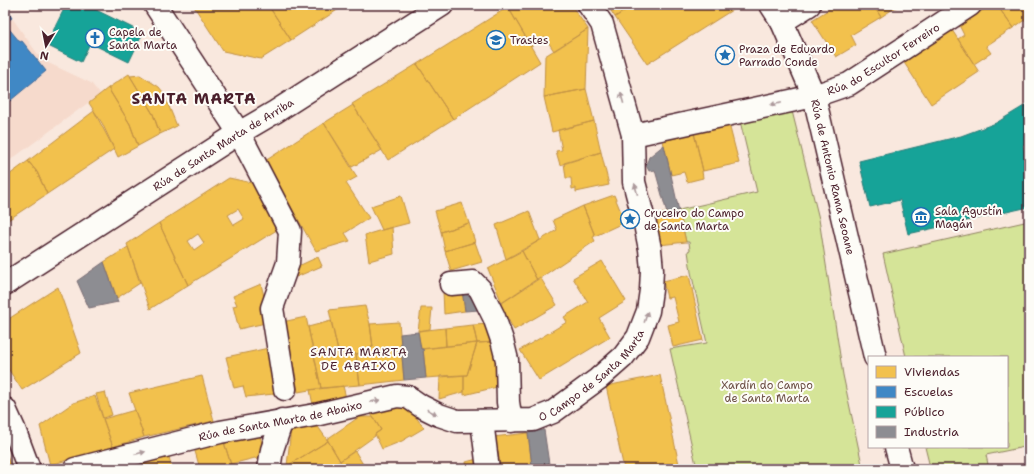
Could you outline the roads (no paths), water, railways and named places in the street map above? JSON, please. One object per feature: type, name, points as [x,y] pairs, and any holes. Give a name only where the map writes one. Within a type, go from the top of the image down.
[{"type":"street","points":[[155,5],[239,133],[290,231],[288,263],[272,308],[285,389]]},
{"type":"street","name":"Rúa de Santa Marta de Arriba","points":[[5,284],[239,133],[442,5]]},
{"type":"street","name":"O Campo de Santa Marta","points":[[511,421],[534,420],[553,412],[573,398],[623,357],[632,346],[642,328],[648,311],[652,270],[645,224],[634,182],[633,136],[602,24],[589,5]]},
{"type":"street","points":[[777,14],[809,5]]},
{"type":"street","name":"Rúa do Escultor Ferreiro","points":[[814,96],[849,84],[970,5]]},
{"type":"street","name":"Rúa de Antonio Rama Seoane","points":[[777,14],[814,96],[875,356]]},
{"type":"street","points":[[633,136],[814,96]]},
{"type":"street","points":[[451,284],[473,282],[480,289],[494,317],[507,360],[508,402],[511,421]]},
{"type":"street","name":"Rúa de Santa Marta de Abaixo","points":[[75,469],[220,432],[315,415],[397,396],[408,397],[439,416],[457,421],[511,421]]},
{"type":"street","points":[[5,409],[29,469]]},
{"type":"street","points":[[269,469],[272,450],[282,420]]},
{"type":"street","points":[[482,421],[488,469]]},
{"type":"street","points":[[896,448],[902,469]]},
{"type":"place","name":"Capela de Santa Marta","points":[[95,38]]},
{"type":"place","name":"Trastes","points":[[496,40]]},
{"type":"place","name":"Praza de Eduardo Parrado Conde","points":[[725,55]]},
{"type":"place","name":"Sala Agustín Magán","points":[[921,217]]},
{"type":"place","name":"Cruceiro do Campo de Santa Marta","points":[[630,219]]},
{"type":"district","name":"SANTA MARTA","points":[[194,99]]},
{"type":"district","name":"SANTA MARTA DE ABAIXO","points":[[359,359]]},
{"type":"park label","name":"Xardín do Campo de Santa Marta","points":[[767,391]]}]
